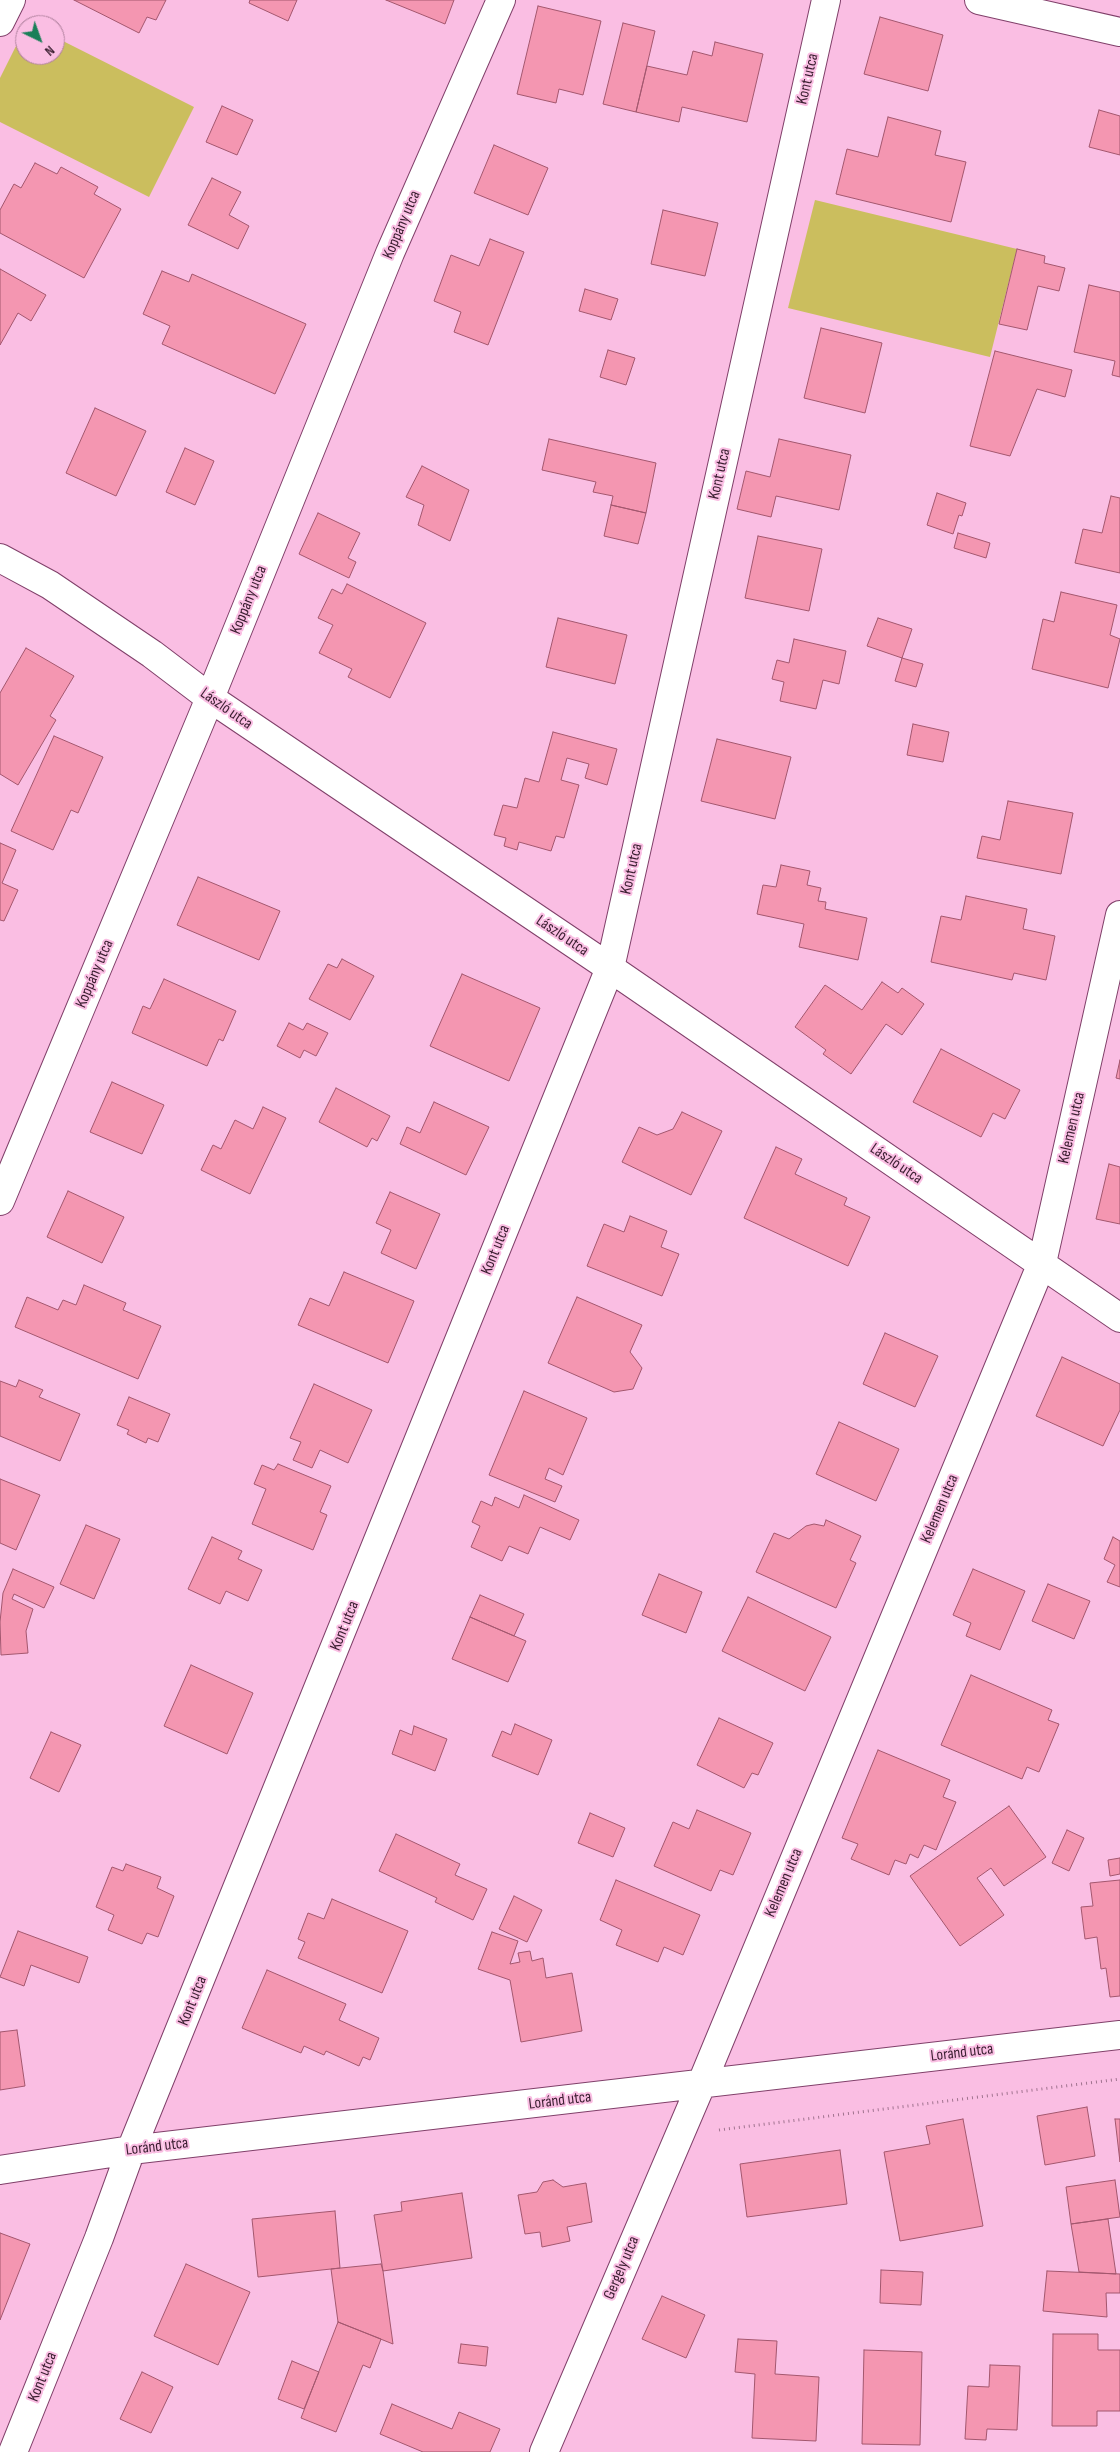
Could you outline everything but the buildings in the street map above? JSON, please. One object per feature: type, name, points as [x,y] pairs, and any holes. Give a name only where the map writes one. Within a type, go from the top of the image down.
[{"type":"street","points":[[0,22],[11,0]]},
{"type":"street","name":"Koppány utca","points":[[0,1201],[210,698],[390,253],[501,0]]},
{"type":"street","name":"Kont utca","points":[[13,2452],[99,2238],[131,2150],[610,968],[826,0]]},
{"type":"street","points":[[979,0],[1120,32]]},
{"type":"street","name":"László utca","points":[[0,558],[50,586],[152,654],[210,698],[610,968],[1120,1318]]},
{"type":"street","name":"Kelemen utca","points":[[701,2085],[1042,1263],[1120,915]]},
{"type":"street","name":"Loránd utca","points":[[0,2170],[131,2150],[1120,2035]]},
{"type":"street","name":"Gergely utca","points":[[544,2452],[701,2085]]},
{"type":"path","points":[[716,2130],[1120,2080]]},
{"type":"shaded area","points":[[65,42],[194,107],[149,197],[0,122],[0,78],[15,48],[15,65],[65,65]]},
{"type":"shaded area","points":[[815,200],[1017,249],[990,357],[788,308]]}]
